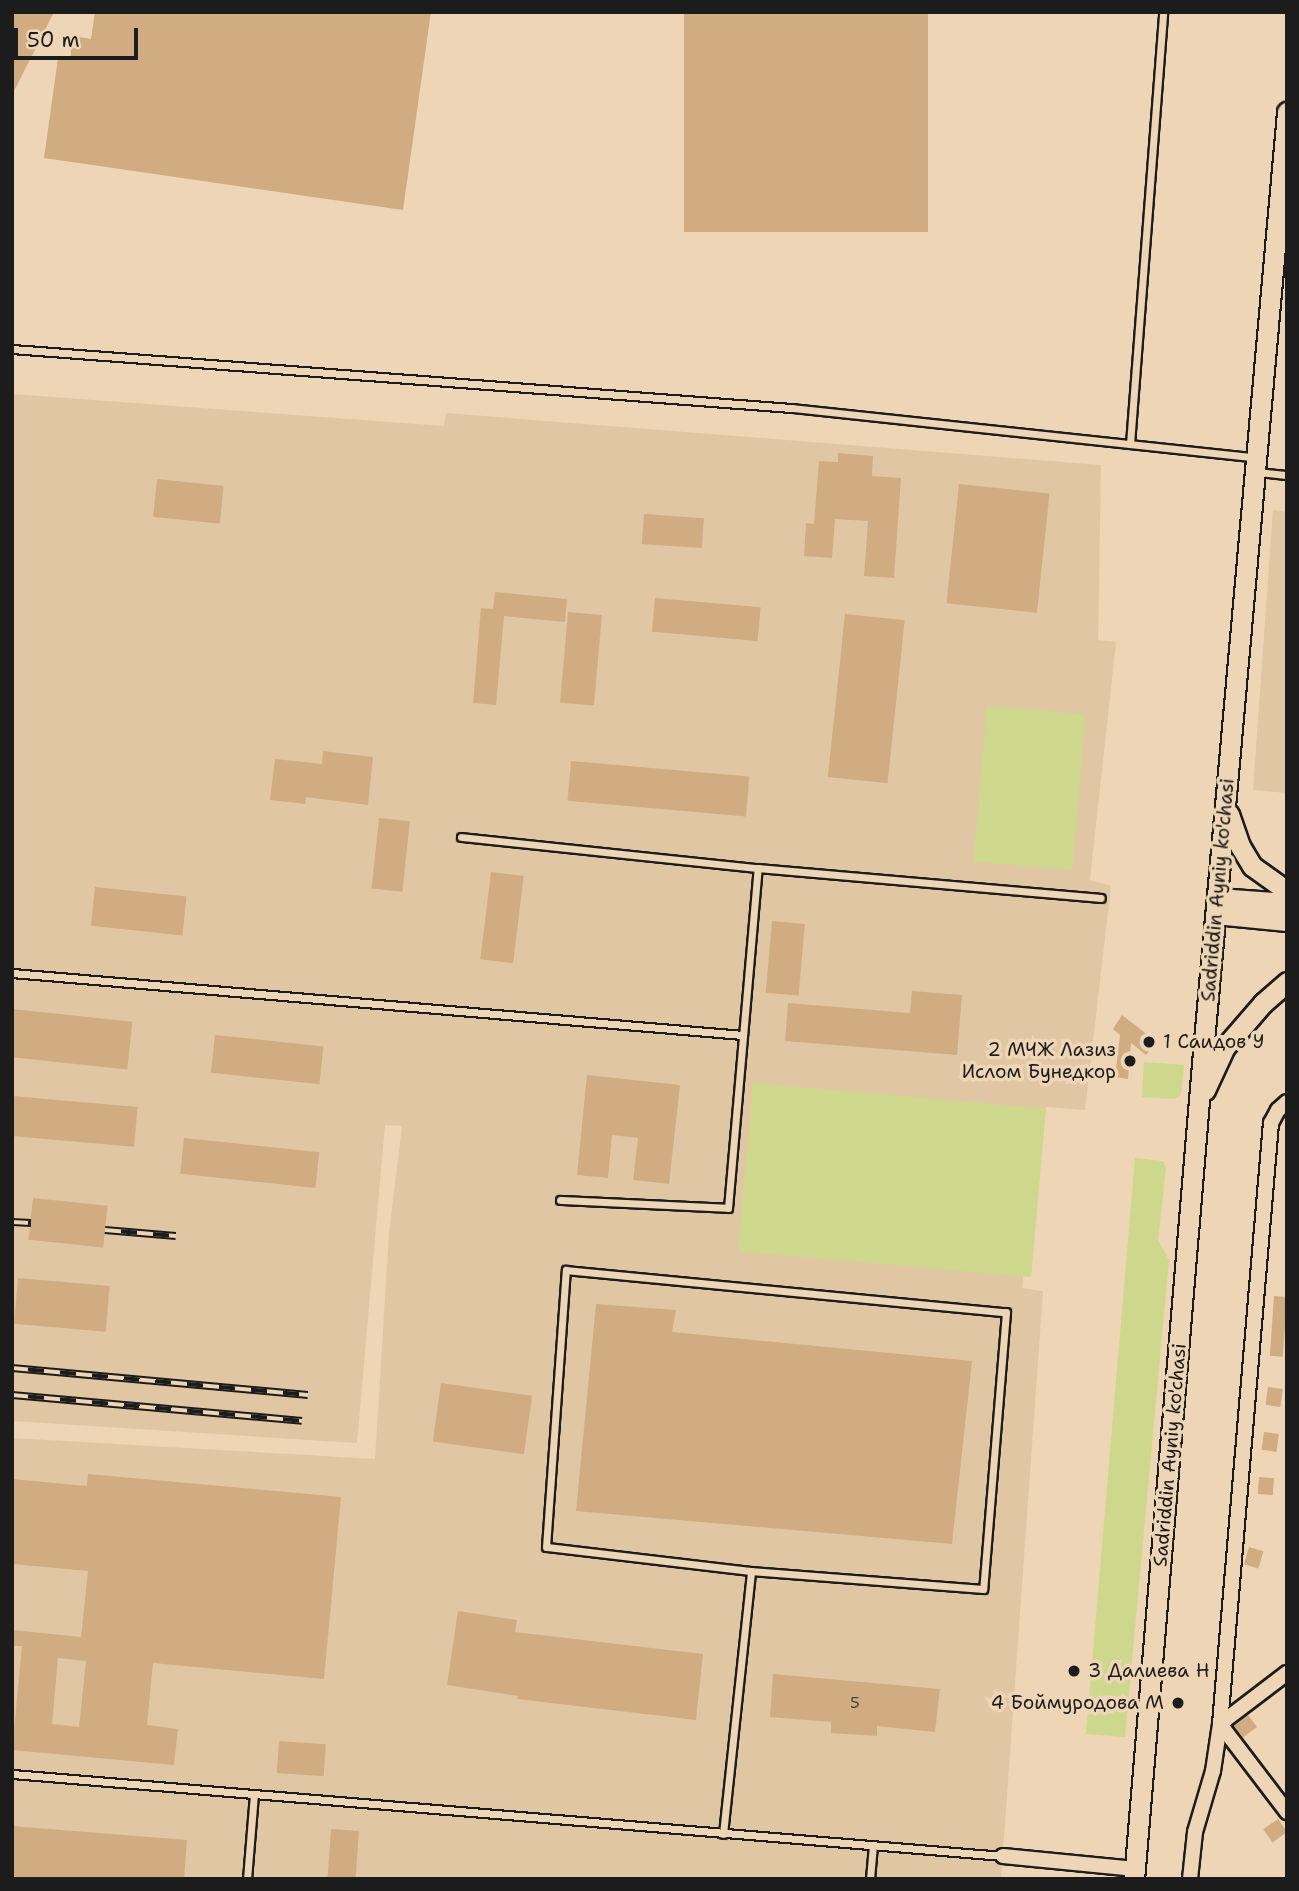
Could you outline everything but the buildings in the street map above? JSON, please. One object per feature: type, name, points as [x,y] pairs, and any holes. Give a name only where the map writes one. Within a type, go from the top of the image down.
[{"type":"street","name":"Sadriddin Ayniy ko'chasi","points":[[1135,1874],[1254,464],[1287,112]]},
{"type":"street","points":[[1226,805],[1240,846],[1252,866],[1287,891]]},
{"type":"street","points":[[1217,906],[1287,903]]},
{"type":"street","points":[[1217,906],[1287,921]]},
{"type":"street","points":[[1200,1101],[1225,1047],[1263,1003],[1287,982]]},
{"type":"street","points":[[1189,1879],[1195,1832],[1213,1771],[1220,1724],[1271,1123],[1278,1110],[1287,1102]]},
{"type":"street","points":[[1220,1724],[1287,1673]]},
{"type":"street","points":[[1220,1724],[1287,1812]]},
{"type":"street","points":[[1003,1856],[1135,1874]]},
{"type":"lane","points":[[1130,444],[1163,12]]},
{"type":"lane","points":[[12,349],[792,408],[1130,444],[1254,464],[1287,475]]},
{"type":"lane","points":[[461,837],[758,868],[1101,898]]},
{"type":"lane","points":[[560,1200],[728,1208],[758,868]]},
{"type":"lane","points":[[12,973],[743,1035]]},
{"type":"lane","points":[[566,1270],[1006,1312],[983,1589],[751,1571],[546,1547],[566,1270]]},
{"type":"lane","points":[[723,1834],[751,1571]]},
{"type":"lane","points":[[12,1774],[1003,1856]]},
{"type":"lane","points":[[247,1879],[254,1794]]},
{"type":"lane","points":[[870,1879],[873,1846]]},
{"type":"shaded area","points":[[12,394],[444,426],[446,413],[1101,465],[1098,640],[1116,642],[1090,880],[1111,886],[1085,1110],[1046,1107],[1022,1288],[1043,1291],[1001,1879],[12,1879],[12,1438],[375,1459],[389,1233],[402,1126],[385,1125],[357,1443],[12,1421]]},
{"type":"shaded area","points":[[1273,510],[1287,512],[1287,793],[1253,790]]},
{"type":"green space","points":[[987,706],[1086,715],[1072,870],[973,861]]},
{"type":"green space","points":[[1144,1062],[1184,1065],[1181,1095],[1175,1099],[1142,1097]]},
{"type":"green space","points":[[753,1083],[1046,1109],[1031,1277],[738,1251]]},
{"type":"green space","points":[[1135,1158],[1163,1161],[1166,1168],[1158,1240],[1169,1260],[1125,1737],[1086,1734]]},
{"type":"railway","points":[[12,1222],[31,1223]]},
{"type":"railway","points":[[105,1230],[176,1236]]},
{"type":"railway","points":[[12,1368],[308,1395]]},
{"type":"railway","points":[[12,1395],[302,1421]]},
{"type":"place","name":"1 Саидов У","points":[[1149,1042]]},
{"type":"place","name":"2 МЧЖ Лазиз Ислом Бунедкор","points":[[1130,1061]]},
{"type":"place","name":"3 Далиева Н","points":[[1074,1671]]},
{"type":"place","name":"4 Боймуродова М","points":[[1178,1703]]}]
